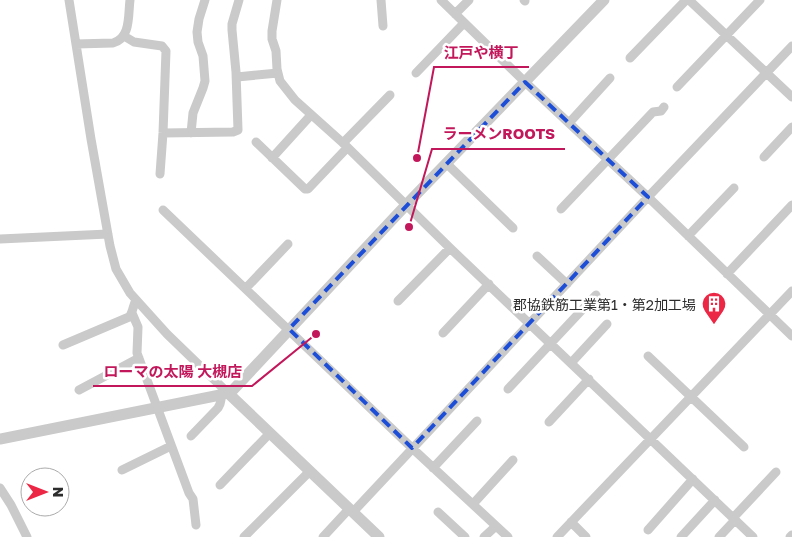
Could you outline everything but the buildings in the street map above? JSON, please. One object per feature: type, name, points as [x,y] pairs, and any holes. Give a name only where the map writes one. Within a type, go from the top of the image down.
[{"type":"street","points":[[69,0],[110,246],[116,269],[124,284],[136,300],[225,394],[270,433],[379,537]]},
{"type":"street","points":[[76,44],[113,43],[124,36],[127,28],[130,0]]},
{"type":"street","points":[[191,133],[193,113],[205,81],[203,56],[197,32],[205,0]]},
{"type":"street","points":[[163,133],[233,132],[238,130],[237,77],[232,24],[239,0]]},
{"type":"street","points":[[277,0],[272,38],[276,51],[280,81],[292,97],[753,537]]},
{"type":"street","points":[[381,0],[383,26]]},
{"type":"street","points":[[441,0],[792,336]]},
{"type":"street","points":[[455,14],[470,0]]},
{"type":"street","points":[[630,58],[687,0],[792,98]]},
{"type":"street","points":[[677,87],[760,0]]},
{"type":"street","points":[[0,440],[225,394],[234,389],[601,1]]},
{"type":"street","points":[[416,73],[464,23]]},
{"type":"street","points":[[124,36],[134,42],[162,46],[166,51],[160,174]]},
{"type":"street","points":[[323,537],[412,448],[792,46]]},
{"type":"street","points":[[237,77],[278,73]]},
{"type":"street","points":[[569,123],[610,78]]},
{"type":"street","points":[[256,142],[305,189],[308,189],[390,95]]},
{"type":"street","points":[[561,209],[653,112],[661,111],[664,108]]},
{"type":"street","points":[[272,158],[311,115]]},
{"type":"street","points":[[764,157],[792,128]]},
{"type":"street","points":[[446,163],[513,228]]},
{"type":"street","points":[[688,236],[734,188]]},
{"type":"street","points":[[727,274],[792,206]]},
{"type":"street","points":[[163,210],[433,468],[508,537]]},
{"type":"street","points":[[0,239],[108,234]]},
{"type":"street","points":[[246,288],[288,244]]},
{"type":"street","points":[[398,301],[450,248]]},
{"type":"street","points":[[537,256],[566,284]]},
{"type":"street","points":[[442,333],[488,284]]},
{"type":"street","points":[[557,537],[792,291]]},
{"type":"street","points":[[508,389],[596,295]]},
{"type":"street","points":[[136,300],[132,313],[138,327],[137,353],[189,494],[193,499],[196,525]]},
{"type":"street","points":[[63,345],[129,317],[132,313]]},
{"type":"street","points":[[572,363],[607,324]]},
{"type":"street","points":[[648,356],[744,448]]},
{"type":"street","points":[[79,390],[139,358]]},
{"type":"street","points":[[549,422],[589,380]]},
{"type":"street","points":[[192,436],[218,408],[225,394]]},
{"type":"street","points":[[433,468],[477,421]]},
{"type":"street","points":[[220,484],[270,433]]},
{"type":"street","points":[[122,470],[171,446]]},
{"type":"street","points":[[473,504],[513,460]]},
{"type":"street","points":[[244,537],[310,471]]},
{"type":"street","points":[[719,537],[776,472]]},
{"type":"street","points":[[648,530],[693,479]]},
{"type":"street","points":[[0,488],[26,537]]},
{"type":"street","points":[[681,537],[715,500]]},
{"type":"street","points":[[438,512],[465,537]]},
{"type":"street","points":[[571,522],[586,537]]},
{"type":"street","points":[[484,537],[496,526]]},
{"type":"highlighted area","points":[[525,82],[648,197],[412,448],[289,329]]},
{"type":"place","name":"江戸や横丁","points":[[417,158]]},
{"type":"place","name":"ラーメンROOTS","points":[[409,227]]},
{"type":"place","name":"郡協鉄筋工業第1・第2加工場","points":[[714,325]]},
{"type":"place","name":"ローマの太陽 大槻店","points":[[316,334]]}]
